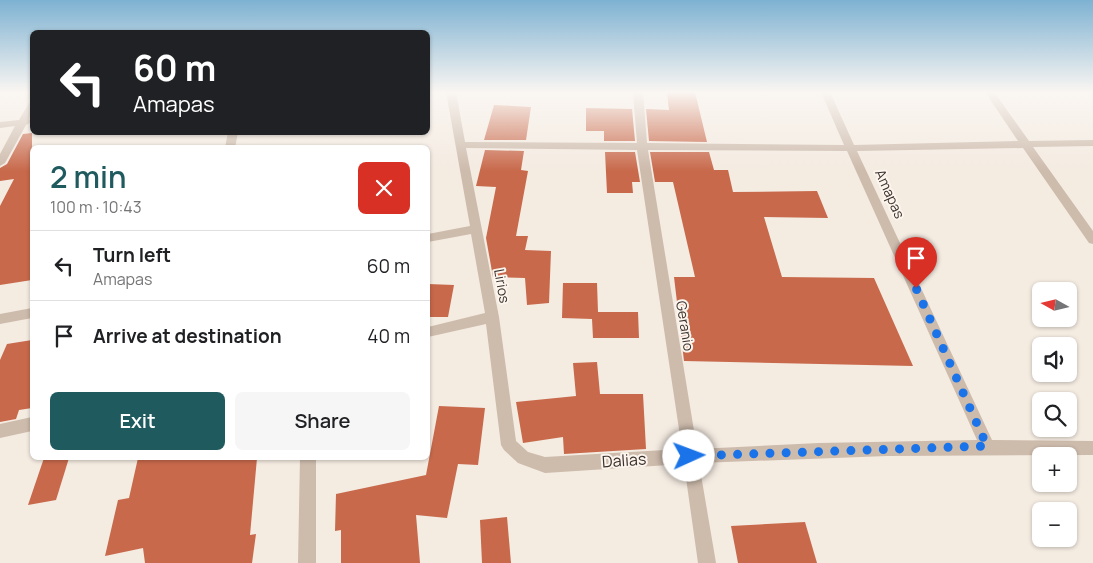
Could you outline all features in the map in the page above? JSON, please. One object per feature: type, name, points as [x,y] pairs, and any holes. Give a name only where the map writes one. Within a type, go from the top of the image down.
[{"type":"street","name":"Lirios","points":[[455,118],[492,317],[510,446],[523,458],[545,465]]},
{"type":"street","name":"Geranio","points":[[640,118],[642,146],[707,563]]},
{"type":"street","name":"Amapas","points":[[838,118],[987,446]]},
{"type":"street","points":[[1007,118],[1093,240]]},
{"type":"street","points":[[0,125],[27,122]]},
{"type":"street","points":[[0,162],[27,122]]},
{"type":"street","points":[[460,146],[852,148],[1093,143]]},
{"type":"street","points":[[430,238],[476,229]]},
{"type":"street","points":[[0,318],[30,313]]},
{"type":"street","points":[[430,332],[492,317]]},
{"type":"street","points":[[0,431],[30,424]]},
{"type":"street","name":"Dalias","points":[[545,465],[689,456],[987,446],[1093,448]]},
{"type":"street","points":[[308,460],[308,563]]},
{"type":"building","points":[[490,118],[529,118],[526,140],[484,140]]},
{"type":"building","points":[[586,118],[633,118],[635,141],[604,141],[604,131],[586,131]]},
{"type":"building","points":[[647,118],[701,118],[707,142],[649,141]]},
{"type":"building","points":[[30,133],[32,135],[32,145],[30,145],[30,280],[0,285],[0,206],[14,179],[0,181],[0,168],[7,164],[23,134]]},
{"type":"building","points":[[485,150],[524,151],[521,170],[528,171],[516,236],[528,236],[525,250],[551,251],[549,303],[527,305],[525,278],[493,277],[486,238],[496,187],[476,186]]},
{"type":"building","points":[[605,152],[635,152],[640,182],[632,182],[633,193],[607,193]]},
{"type":"building","points":[[650,152],[709,152],[714,170],[728,170],[733,192],[817,191],[828,218],[764,217],[782,277],[874,278],[913,366],[684,361],[674,277],[695,277],[673,182],[655,182]]},
{"type":"building","points":[[563,283],[597,283],[598,312],[638,312],[639,338],[593,338],[592,319],[562,318]]},
{"type":"building","points":[[430,284],[454,285],[448,317],[430,317]]},
{"type":"building","points":[[30,340],[30,408],[19,410],[16,419],[0,422],[0,360],[7,344]]},
{"type":"building","points":[[597,362],[600,394],[643,394],[646,449],[564,454],[563,437],[523,443],[516,402],[576,396],[573,363]]},
{"type":"building","points":[[439,406],[485,408],[478,465],[458,464],[447,518],[416,515],[420,563],[341,563],[341,530],[335,531],[336,494],[426,475]]},
{"type":"building","points":[[43,460],[68,460],[56,500],[28,505]]},
{"type":"building","points":[[138,460],[257,460],[250,535],[256,534],[252,563],[145,563],[143,548],[105,556],[118,500],[129,498]]},
{"type":"building","points":[[507,517],[511,563],[482,563],[480,520]]},
{"type":"building","points":[[805,522],[817,563],[738,563],[731,526]]},
{"type":"route","points":[[689,456],[987,446],[916,288]]}]
